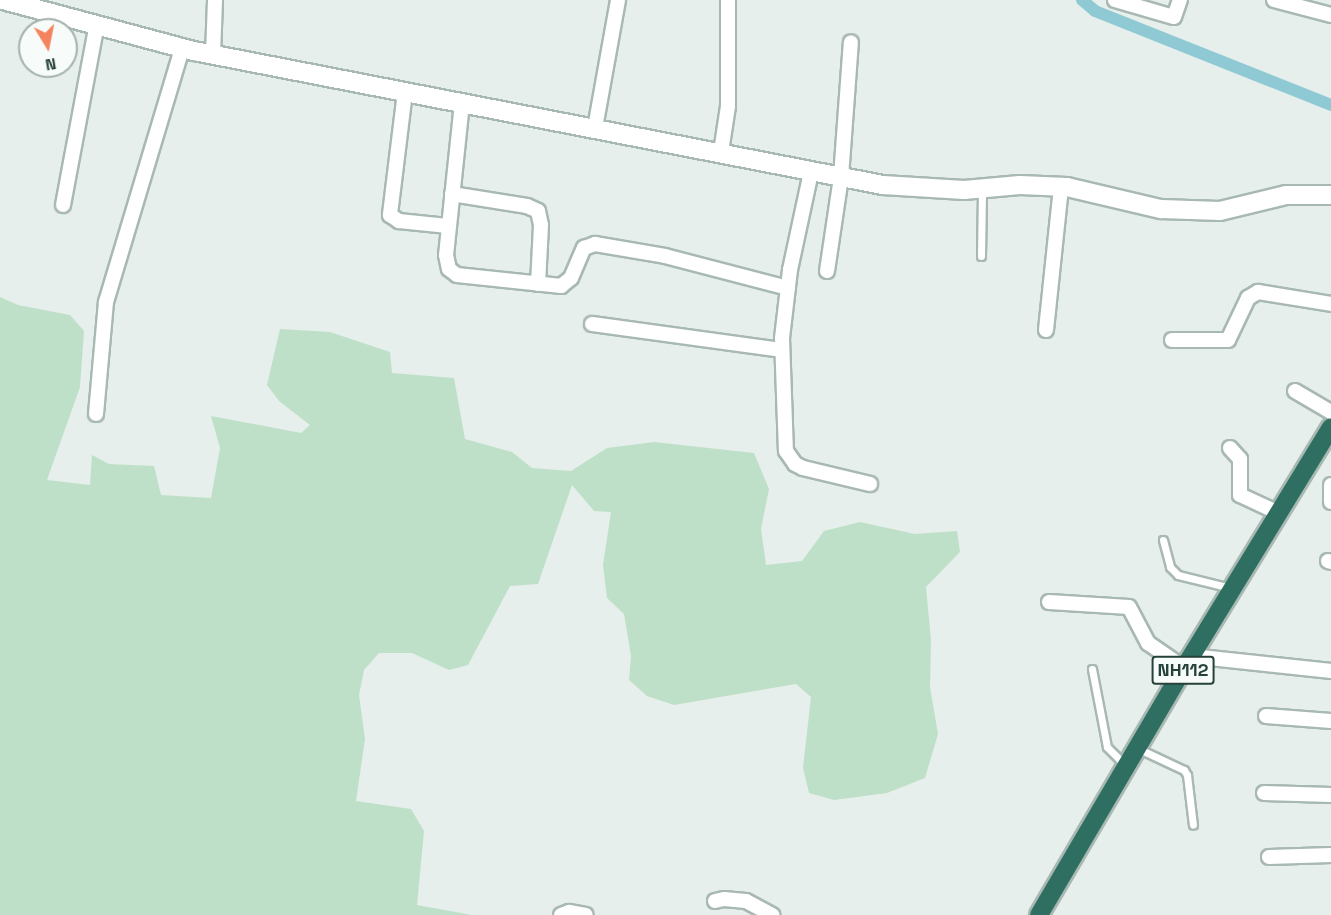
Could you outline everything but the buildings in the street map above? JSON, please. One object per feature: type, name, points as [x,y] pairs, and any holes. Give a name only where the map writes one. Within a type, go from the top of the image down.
[{"type":"highway","name":"NH112","points":[[1039,915],[1188,662],[1331,427]]},
{"type":"street","points":[[3,0],[32,3],[97,24],[213,55],[884,185],[982,188],[1020,185],[1061,187],[1161,209],[1220,211],[1286,195],[1331,195]]},
{"type":"street","points":[[213,55],[215,0]]},
{"type":"street","points":[[595,128],[618,0]]},
{"type":"street","points":[[721,152],[728,106],[728,0]]},
{"type":"street","points":[[1115,0],[1174,17],[1180,0]]},
{"type":"street","points":[[1274,0],[1331,15]]},
{"type":"street","points":[[63,204],[97,24]]},
{"type":"street","points":[[827,271],[841,177],[851,42]]},
{"type":"street","points":[[96,414],[106,302],[182,48]]},
{"type":"street","points":[[405,92],[389,212],[399,221],[448,226]]},
{"type":"street","points":[[462,103],[446,262],[449,269],[457,275],[556,286],[567,283],[584,248],[595,244],[665,256],[788,288]]},
{"type":"street","points":[[811,172],[798,228],[781,350],[786,451],[789,458],[803,468],[870,484]]},
{"type":"street","points":[[1046,330],[1061,187]]},
{"type":"street","points":[[452,194],[526,206],[538,211],[542,225],[538,284]]},
{"type":"street","points":[[1172,340],[1228,340],[1248,298],[1258,292],[1331,304]]},
{"type":"street","points":[[592,324],[781,350]]},
{"type":"street","points":[[1295,391],[1331,412]]},
{"type":"street","points":[[1230,448],[1240,459],[1240,495],[1279,513]]},
{"type":"street","points":[[1331,485],[1331,502]]},
{"type":"street","points":[[1049,602],[1129,607],[1148,643],[1188,662],[1331,671]]},
{"type":"street","points":[[1266,716],[1331,721]]},
{"type":"street","points":[[1264,793],[1331,795]]},
{"type":"street","points":[[1269,857],[1331,855]]},
{"type":"street","points":[[715,901],[724,898],[746,902],[772,915]]},
{"type":"street","points":[[561,915],[569,912],[586,915]]},
{"type":"lane","points":[[981,256],[982,188]]},
{"type":"lane","points":[[1162,540],[1170,567],[1178,575],[1234,588]]},
{"type":"lane","points":[[1092,669],[1107,747],[1126,766]]},
{"type":"lane","points":[[1137,748],[1184,770],[1187,776],[1193,825]]},
{"type":"green space","points":[[0,297],[18,305],[70,315],[84,331],[80,387],[47,480],[90,485],[92,455],[109,464],[154,466],[161,495],[211,498],[220,448],[211,416],[301,433],[310,425],[279,401],[267,385],[280,329],[330,332],[390,352],[392,373],[454,378],[465,439],[512,452],[532,468],[571,471],[607,448],[654,442],[754,453],[769,489],[761,529],[766,565],[802,561],[824,531],[860,522],[915,534],[957,531],[960,552],[926,587],[931,640],[930,687],[938,734],[925,778],[887,793],[834,800],[809,793],[803,768],[811,697],[796,684],[674,705],[647,696],[629,680],[631,656],[624,614],[607,598],[603,565],[611,512],[594,511],[572,485],[538,584],[510,586],[468,665],[449,670],[412,653],[379,653],[364,670],[359,695],[365,739],[356,801],[411,809],[424,831],[417,905],[472,915],[0,915]]},
{"type":"waterway","points":[[1082,0],[1095,11],[1331,105]]}]
